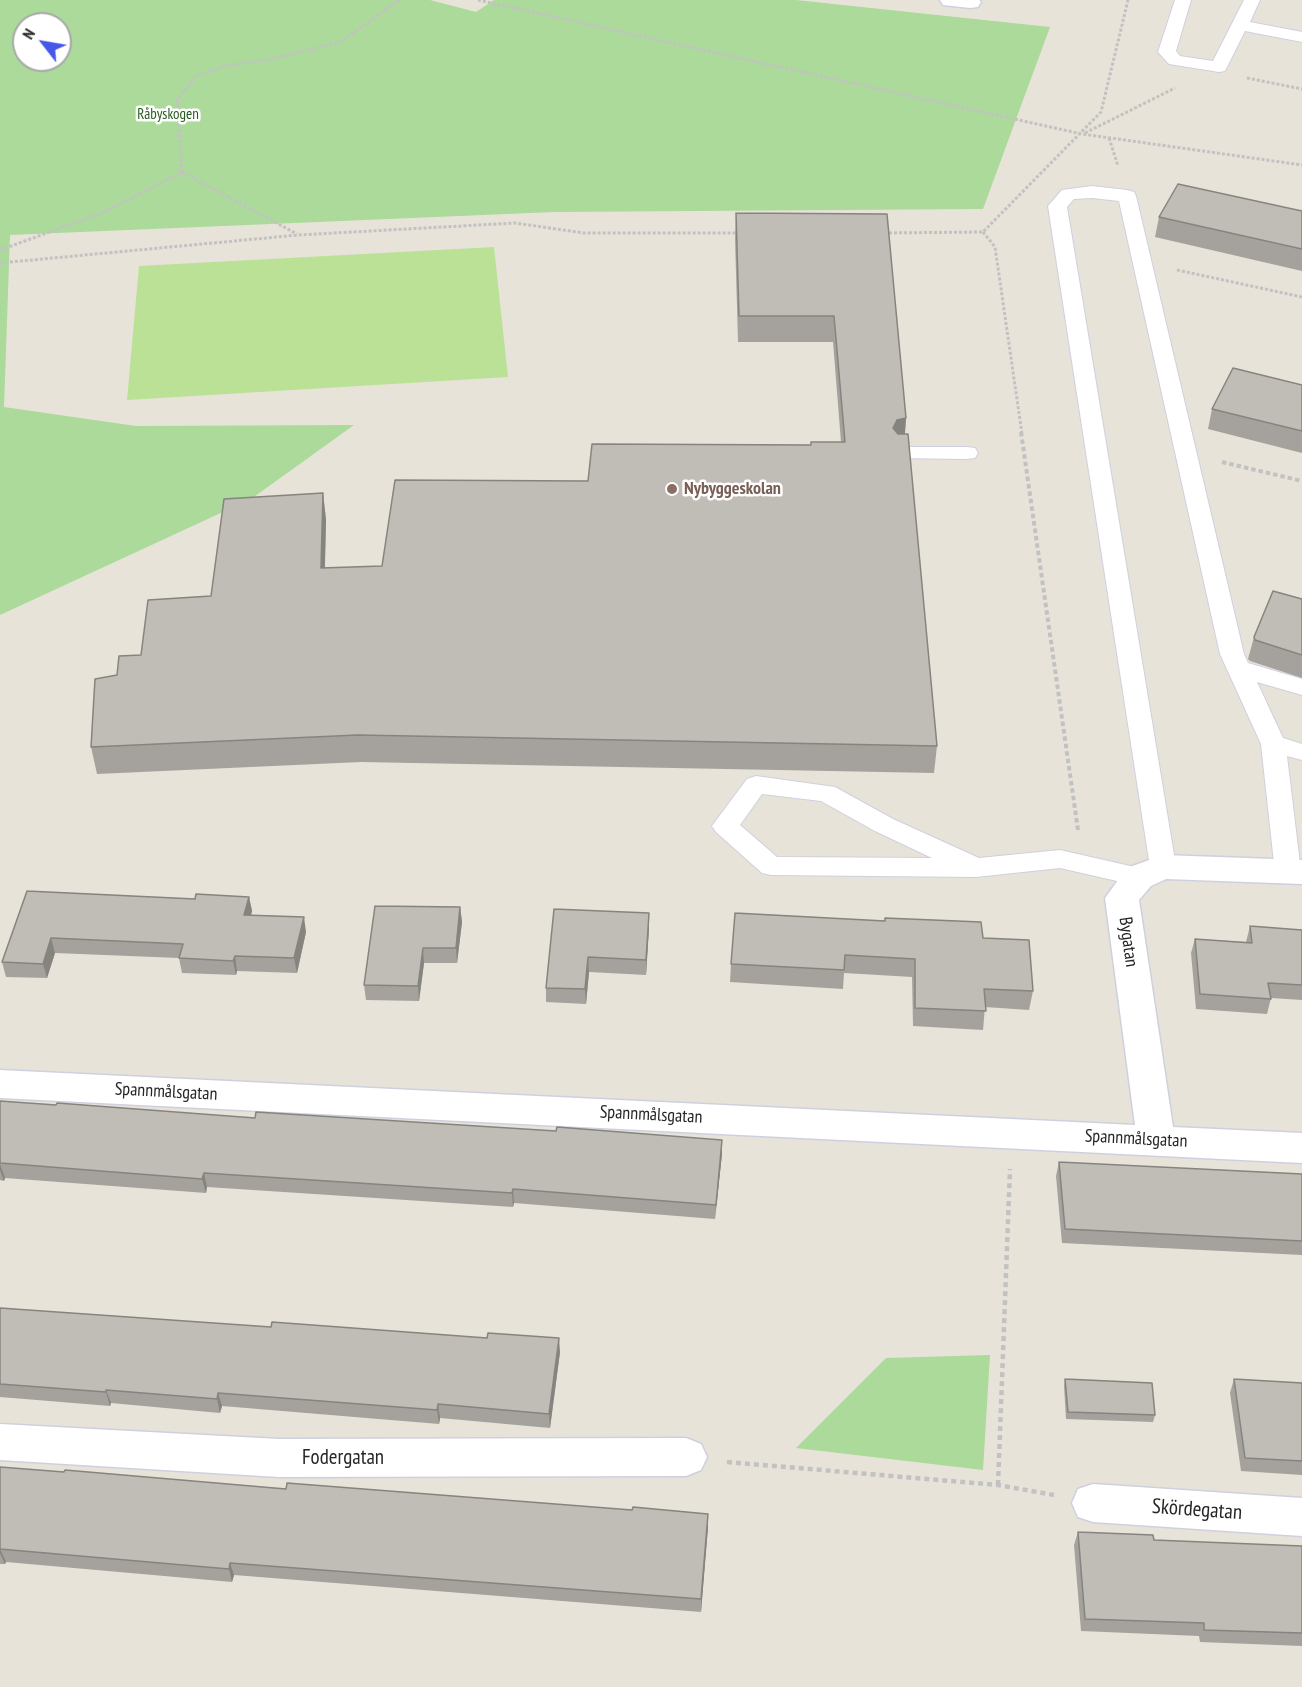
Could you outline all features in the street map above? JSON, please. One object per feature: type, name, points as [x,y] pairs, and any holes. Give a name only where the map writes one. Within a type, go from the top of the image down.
[{"type":"street","points":[[1151,872],[1295,872]]},
{"type":"street","name":"Bygatan","points":[[1151,872],[1122,898],[1156,1140]]},
{"type":"street","name":"Spannmålsgatan","points":[[0,1084],[1302,1148]]},
{"type":"street","name":"Fodergatan","points":[[0,1442],[279,1458],[686,1458]]},
{"type":"street","name":"Skördegatan","points":[[1093,1503],[1302,1517]]},
{"type":"lane","points":[[1183,0],[1167,52],[1175,60],[1219,67],[1252,0]]},
{"type":"lane","points":[[1240,25],[1302,37]]},
{"type":"lane","points":[[976,868],[884,825],[826,793],[756,785],[725,826],[771,866],[976,868],[1060,859],[1151,872],[1057,206],[1069,194],[1092,192],[1127,196],[1232,654],[1273,744],[1295,872]]},
{"type":"lane","points":[[904,453],[967,453]]},
{"type":"lane","points":[[1240,669],[1302,687]]},
{"type":"lane","points":[[1273,744],[1302,752]]},
{"type":"path","points":[[182,172],[177,100],[196,76],[225,66],[271,59],[339,42],[399,0]]},
{"type":"path","points":[[478,0],[1082,134],[1302,165]]},
{"type":"path","points":[[876,233],[983,232],[1082,134],[1101,112],[1128,0]]},
{"type":"path","points":[[1082,134],[1219,67],[1240,77],[1302,89]]},
{"type":"path","points":[[182,172],[298,235]]},
{"type":"path","points":[[0,250],[102,213],[182,172]]},
{"type":"path","points":[[0,263],[298,235],[514,223],[584,233],[745,233]]},
{"type":"path","points":[[983,232],[995,247],[1076,828],[1085,835]]},
{"type":"path","points":[[1141,262],[1302,297]]},
{"type":"path","points":[[1186,453],[1302,481]]},
{"type":"path","points":[[998,1485],[1011,1132]]},
{"type":"path","points":[[686,1458],[998,1485],[1093,1503]]},
{"type":"green space","name":"Råbyskogen","points":[[0,0],[430,0],[476,12],[494,0],[796,0],[1050,27],[983,209],[554,212],[10,235],[4,407],[136,426],[354,425],[251,499],[0,615]]},
{"type":"green space","points":[[494,247],[508,377],[127,400],[139,266]]},
{"type":"green space","points":[[990,1355],[983,1470],[796,1448],[886,1358]]},
{"type":"building","points":[[1178,184],[1302,211],[1302,249],[1159,217]]},
{"type":"building","name":"Nybyggeskolan","points":[[736,213],[887,214],[906,418],[897,420],[893,428],[898,434],[908,434],[937,746],[358,735],[91,747],[95,679],[117,675],[119,656],[141,655],[148,600],[211,596],[224,499],[323,493],[321,568],[382,566],[395,480],[588,481],[592,444],[811,445],[811,442],[845,442],[834,316],[739,316]]},
{"type":"building","points":[[1233,368],[1302,385],[1302,431],[1212,409]]},
{"type":"building","points":[[1273,591],[1302,599],[1302,655],[1255,640],[1254,637]]},
{"type":"building","points":[[27,891],[195,899],[196,894],[249,897],[244,915],[304,917],[294,958],[235,956],[233,961],[179,958],[183,944],[51,938],[43,964],[2,962]]},
{"type":"building","points":[[375,906],[460,907],[456,948],[423,948],[418,986],[364,985]]},
{"type":"building","points":[[554,909],[649,913],[646,960],[588,957],[585,989],[546,988]]},
{"type":"building","points":[[735,913],[885,921],[885,918],[981,922],[983,938],[1029,940],[1033,991],[984,989],[986,1011],[915,1008],[915,959],[845,955],[844,970],[731,964]]},
{"type":"building","points":[[1250,926],[1302,930],[1302,985],[1268,983],[1271,999],[1200,994],[1195,939],[1252,943]]},
{"type":"building","points":[[0,1101],[255,1118],[256,1112],[556,1131],[557,1127],[722,1140],[716,1205],[513,1189],[512,1193],[204,1173],[202,1179],[0,1163]]},
{"type":"building","points":[[1059,1162],[1302,1174],[1302,1241],[1065,1229]]},
{"type":"building","points":[[0,1308],[271,1327],[272,1322],[487,1338],[488,1333],[559,1338],[549,1414],[438,1404],[437,1410],[218,1393],[217,1399],[0,1384]]},
{"type":"building","points":[[1065,1379],[1152,1383],[1155,1415],[1068,1412]]},
{"type":"building","points":[[1234,1379],[1302,1383],[1302,1461],[1245,1458]]},
{"type":"building","points":[[0,1467],[64,1472],[65,1470],[286,1489],[287,1483],[708,1514],[701,1599],[230,1563],[229,1569],[0,1549]]},
{"type":"building","points":[[1078,1532],[1153,1535],[1154,1540],[1302,1546],[1302,1633],[1204,1630],[1204,1623],[1085,1619]]},
{"type":"place","name":"Nybyggeskolan","points":[[672,489]]}]
